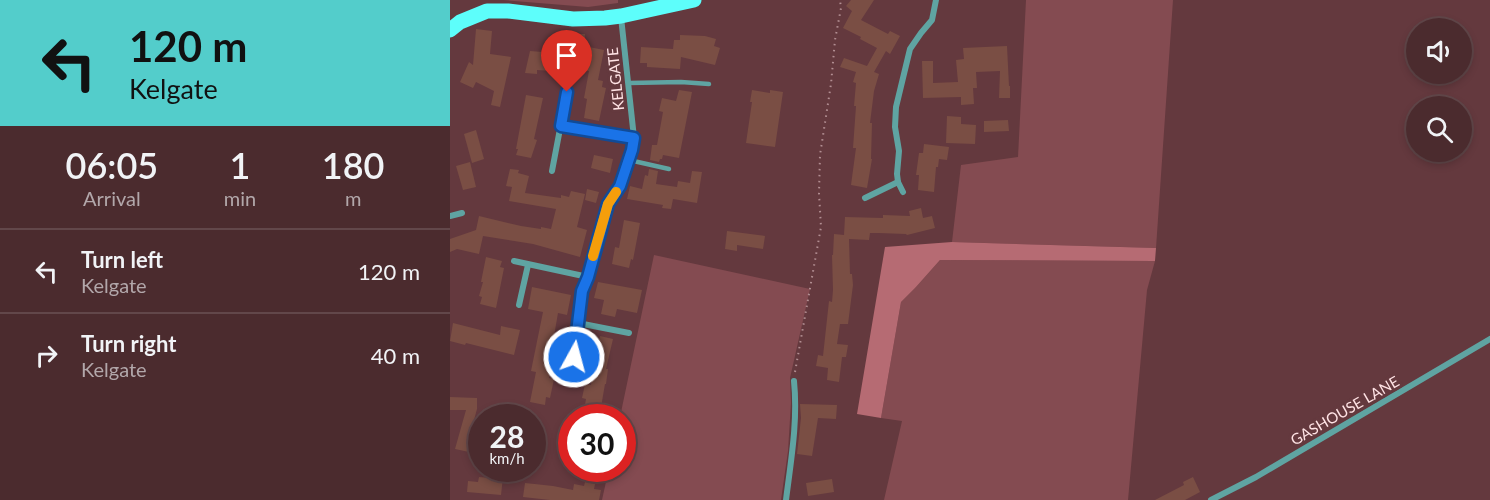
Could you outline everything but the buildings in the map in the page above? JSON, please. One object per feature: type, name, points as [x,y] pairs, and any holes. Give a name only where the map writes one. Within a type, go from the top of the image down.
[{"type":"main road","points":[[450,30],[488,6],[508,11],[573,19],[621,16],[694,0]]},
{"type":"street","points":[[903,192],[897,174],[899,151],[895,127],[896,106],[910,49],[933,20],[936,0]]},
{"type":"street","name":"KELGATE","points":[[571,375],[582,291],[608,204],[620,186],[634,138],[621,16]]},
{"type":"street","points":[[552,171],[567,92]]},
{"type":"street","points":[[561,126],[634,138]]},
{"type":"street","points":[[865,198],[898,182]]},
{"type":"street","points":[[450,216],[462,213]]},
{"type":"street","points":[[514,261],[588,277]]},
{"type":"street","points":[[519,305],[528,265]]},
{"type":"street","points":[[578,323],[629,333]]},
{"type":"street","name":"GASHOUSE LANE","points":[[1211,500],[1256,477],[1490,339]]},
{"type":"street","points":[[786,500],[794,444],[796,399],[794,381]]},
{"type":"lane","points":[[629,83],[709,84]]},
{"type":"lane","points":[[629,160],[669,169]]},
{"type":"path","points":[[794,381],[822,227],[819,193],[820,155],[841,8],[840,0]]},
{"type":"shaded area","points":[[503,0],[618,0],[618,3],[588,7]]},
{"type":"shaded area","points":[[1026,0],[1173,0],[1156,248],[952,242],[961,165],[1018,157]]},
{"type":"shaded area","points":[[952,242],[1156,248],[1155,261],[940,260],[901,302],[881,418],[857,414],[885,247]]},
{"type":"shaded area","points":[[654,255],[810,289],[790,378],[788,451],[781,500],[602,500],[606,482],[636,482],[636,404],[623,404]]},
{"type":"shaded area","points":[[940,260],[1155,261],[1147,290],[1128,500],[884,500],[902,421],[881,418],[901,302]]},
{"type":"slow traffic","points":[[593,256],[608,204],[616,192]]},
{"type":"route","points":[[567,92],[561,126],[634,138],[620,186],[608,204],[582,291],[574,357]]}]
